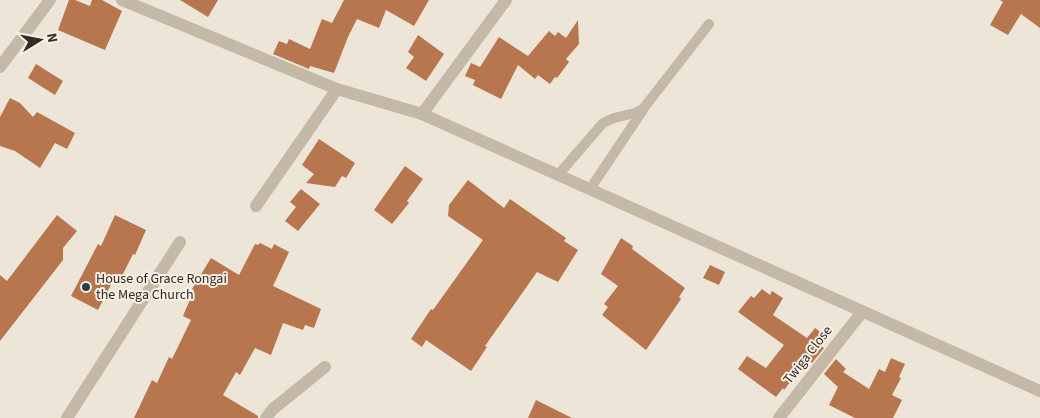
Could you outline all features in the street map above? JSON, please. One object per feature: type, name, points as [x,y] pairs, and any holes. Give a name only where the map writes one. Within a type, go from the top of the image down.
[{"type":"street","points":[[0,67],[50,0]]},
{"type":"street","points":[[122,0],[337,89],[422,114],[1040,391]]},
{"type":"street","points":[[422,114],[506,0]]},
{"type":"street","points":[[256,206],[337,89]]},
{"type":"street","points":[[67,418],[180,242]]},
{"type":"street","name":"Twiga Close","points":[[779,418],[862,312]]},
{"type":"street","points":[[266,418],[273,409],[325,367]]},
{"type":"lane","points":[[590,189],[643,109],[709,24]]},
{"type":"lane","points":[[558,175],[603,123],[643,109]]},
{"type":"building","points":[[69,0],[75,0],[90,6],[92,0],[102,0],[122,11],[105,50],[58,30]]},
{"type":"building","points":[[180,0],[218,0],[208,17]]},
{"type":"building","points":[[344,0],[429,0],[414,26],[386,10],[379,28],[357,19],[334,73],[310,66],[309,69],[273,54],[279,41],[287,44],[289,39],[310,49],[322,19],[332,23]]},
{"type":"building","points":[[1000,0],[1040,0],[1040,28],[1021,14],[1008,35],[990,25],[1003,2]]},
{"type":"building","points":[[578,20],[579,44],[566,59],[569,62],[550,84],[538,75],[535,79],[518,65],[501,99],[473,85],[475,80],[465,76],[471,63],[480,67],[499,37],[528,56],[549,31],[555,36],[558,32],[566,38]]},
{"type":"building","points":[[418,35],[444,54],[426,81],[406,68],[414,57],[408,52]]},
{"type":"building","points":[[36,64],[63,81],[55,95],[28,78]]},
{"type":"building","points":[[10,98],[20,103],[33,117],[37,112],[75,133],[67,149],[55,143],[40,168],[15,151],[0,146],[0,117]]},
{"type":"building","points":[[319,139],[355,163],[346,178],[342,176],[335,187],[306,183],[314,174],[302,165]]},
{"type":"building","points":[[405,166],[423,179],[407,201],[409,203],[392,224],[374,210]]},
{"type":"building","points":[[468,180],[504,208],[510,199],[566,238],[564,241],[578,250],[558,282],[537,272],[485,346],[487,347],[471,371],[426,340],[422,347],[411,339],[483,240],[448,216],[449,205]]},
{"type":"building","points":[[301,189],[320,204],[298,231],[285,221],[296,207],[290,202]]},
{"type":"building","points":[[57,215],[77,231],[63,248],[63,260],[0,341],[0,275],[7,281]]},
{"type":"building","points":[[115,215],[146,230],[135,255],[133,254],[120,280],[115,277],[98,310],[71,296],[98,244],[101,246]]},
{"type":"building","points":[[621,238],[633,246],[632,249],[685,288],[679,297],[681,299],[646,350],[602,315],[608,307],[604,304],[618,286],[601,274]]},
{"type":"building","points":[[260,243],[272,249],[274,244],[289,252],[273,286],[321,309],[314,328],[305,325],[303,330],[283,323],[271,355],[255,348],[240,375],[236,372],[223,395],[258,416],[258,418],[134,418],[152,380],[157,383],[169,357],[172,359],[191,320],[183,316],[194,290],[192,289],[211,258],[239,275],[255,244],[258,245]]},
{"type":"building","points":[[710,265],[725,272],[719,285],[703,278]]},
{"type":"building","points":[[762,289],[770,295],[772,291],[783,298],[773,315],[807,338],[815,328],[825,336],[819,344],[824,348],[812,363],[808,359],[784,390],[783,388],[776,397],[738,369],[747,356],[766,368],[784,345],[738,312],[751,296],[754,298]]},
{"type":"building","points":[[891,358],[905,364],[899,377],[901,378],[892,395],[902,400],[893,418],[855,418],[829,405],[838,387],[824,374],[836,359],[846,369],[843,372],[869,389],[879,369],[885,372]]},
{"type":"building","points":[[536,400],[572,418],[528,418]]},
{"type":"place","name":"House of Grace Rongai the Mega Church","points":[[86,287]]}]
